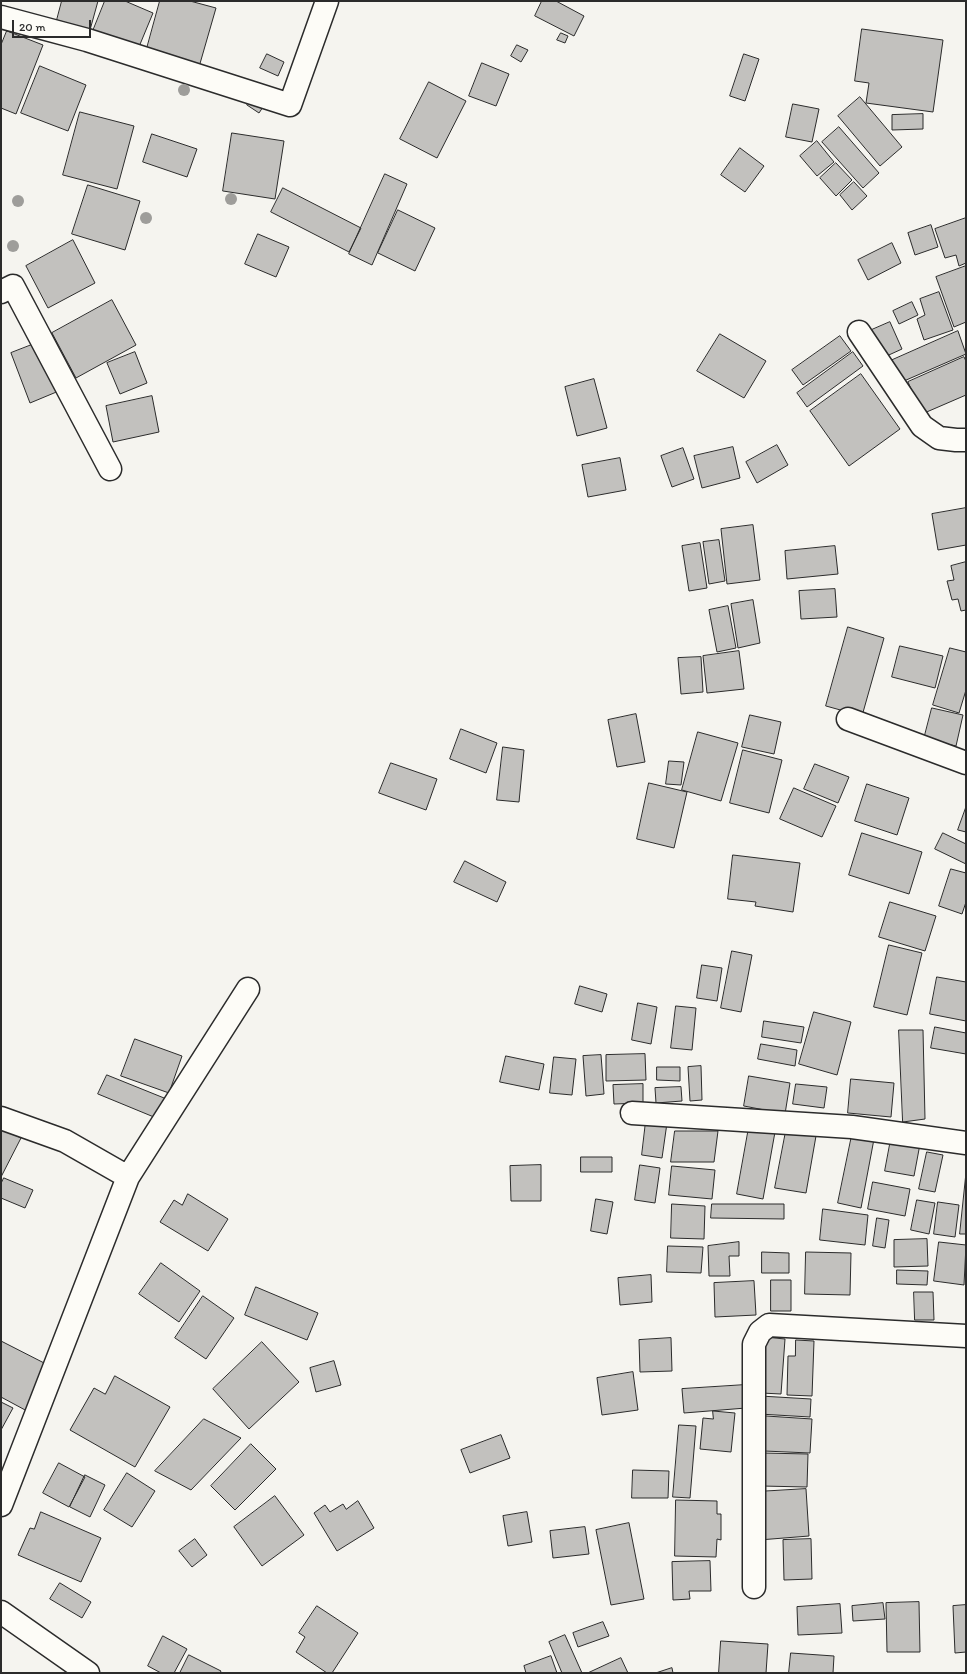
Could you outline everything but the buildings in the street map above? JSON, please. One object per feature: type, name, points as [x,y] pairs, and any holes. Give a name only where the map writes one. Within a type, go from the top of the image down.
[{"type":"street","points":[[1,17],[86,40],[290,105],[327,1]]},
{"type":"street","points":[[1,292],[13,286],[110,469]]},
{"type":"street","points":[[859,332],[922,426],[939,438],[966,440]]},
{"type":"street","points":[[848,719],[966,763]]},
{"type":"street","points":[[1,1505],[128,1177],[248,989]]},
{"type":"street","points":[[632,1113],[852,1127],[966,1143]]},
{"type":"street","points":[[1,1118],[65,1141],[128,1177]]},
{"type":"street","points":[[754,1587],[754,1344],[760,1332],[769,1325],[966,1336]]},
{"type":"street","points":[[1,1612],[82,1671]]}]
